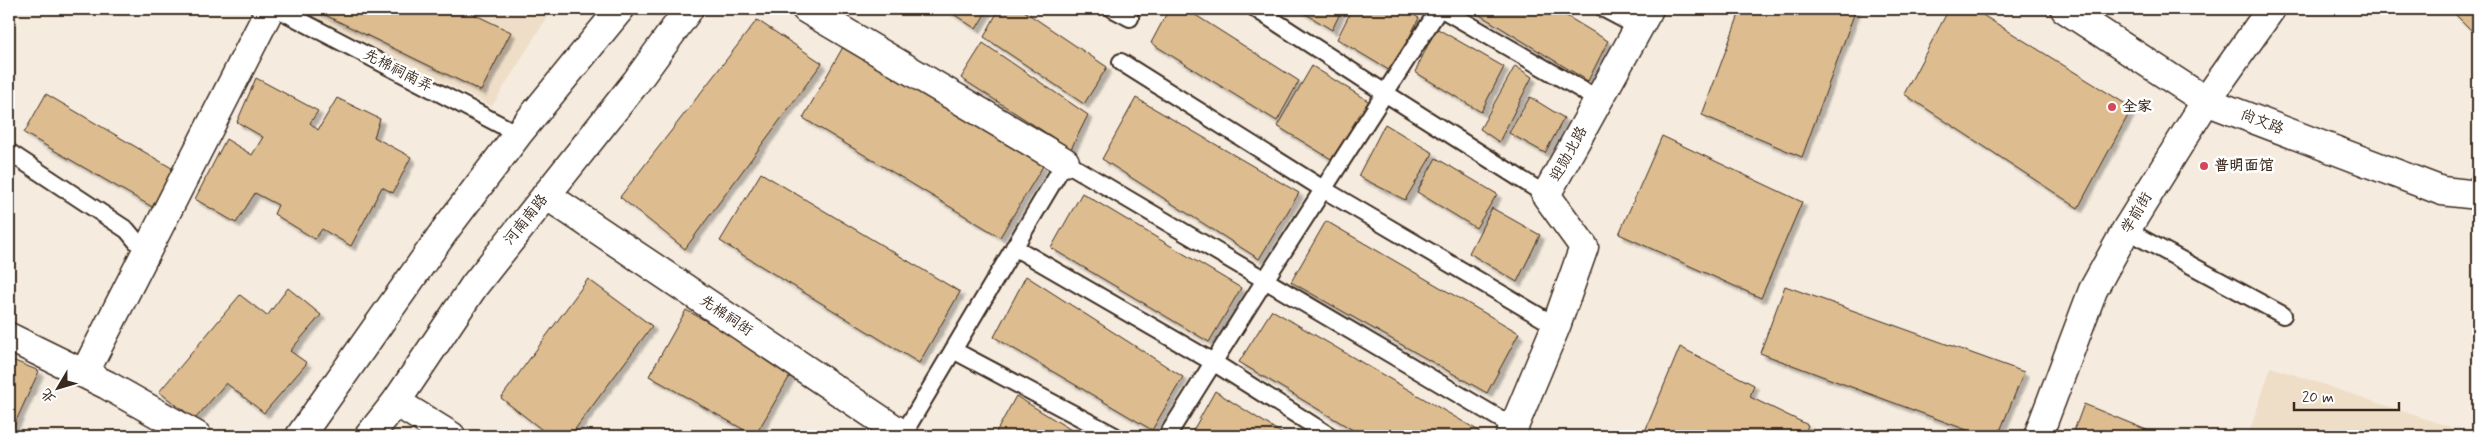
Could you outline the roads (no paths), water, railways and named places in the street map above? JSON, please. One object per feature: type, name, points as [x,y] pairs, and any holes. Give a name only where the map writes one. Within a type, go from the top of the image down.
[{"type":"street","points":[[84,374],[270,9]]},
{"type":"street","points":[[300,436],[448,226],[518,134],[620,9]]},
{"type":"street","name":"河南南路","points":[[369,436],[396,402],[474,286],[636,82],[690,9]]},
{"type":"street","points":[[806,9],[1065,162]]},
{"type":"street","name":"尚文路","points":[[2065,9],[2206,101],[2442,191],[2478,195]]},
{"type":"street","name":"学前街","points":[[2038,436],[2094,290],[2126,230],[2206,101],[2271,9]]},
{"type":"street","name":"迎勋北路","points":[[1512,432],[1556,326],[1584,247],[1546,195],[1643,18]]},
{"type":"street","name":"先棉祠街","points":[[546,195],[903,436]]},
{"type":"street","points":[[9,337],[84,374],[197,436]]},
{"type":"street","points":[[396,402],[450,436]]},
{"type":"lane","name":"先棉祠南弄","points":[[278,9],[518,134]]},
{"type":"lane","points":[[1113,9],[1130,18]]},
{"type":"lane","points":[[1256,9],[1546,195]]},
{"type":"lane","points":[[1167,436],[1323,189],[1441,9],[1582,90],[1598,102]]},
{"type":"lane","points":[[1604,9],[1643,18]]},
{"type":"lane","points":[[1121,62],[1323,189],[1556,326]]},
{"type":"lane","points":[[9,152],[127,230],[146,253]]},
{"type":"lane","points":[[903,436],[1065,162],[1265,280],[1512,432]]},
{"type":"lane","points":[[2126,230],[2282,315]]},
{"type":"lane","points":[[1014,247],[1213,362],[1330,436]]},
{"type":"lane","points":[[953,350],[1115,436]]},
{"type":"place","name":"全家","points":[[2112,107]]},
{"type":"place","name":"普明面馆","points":[[2204,166]]}]
